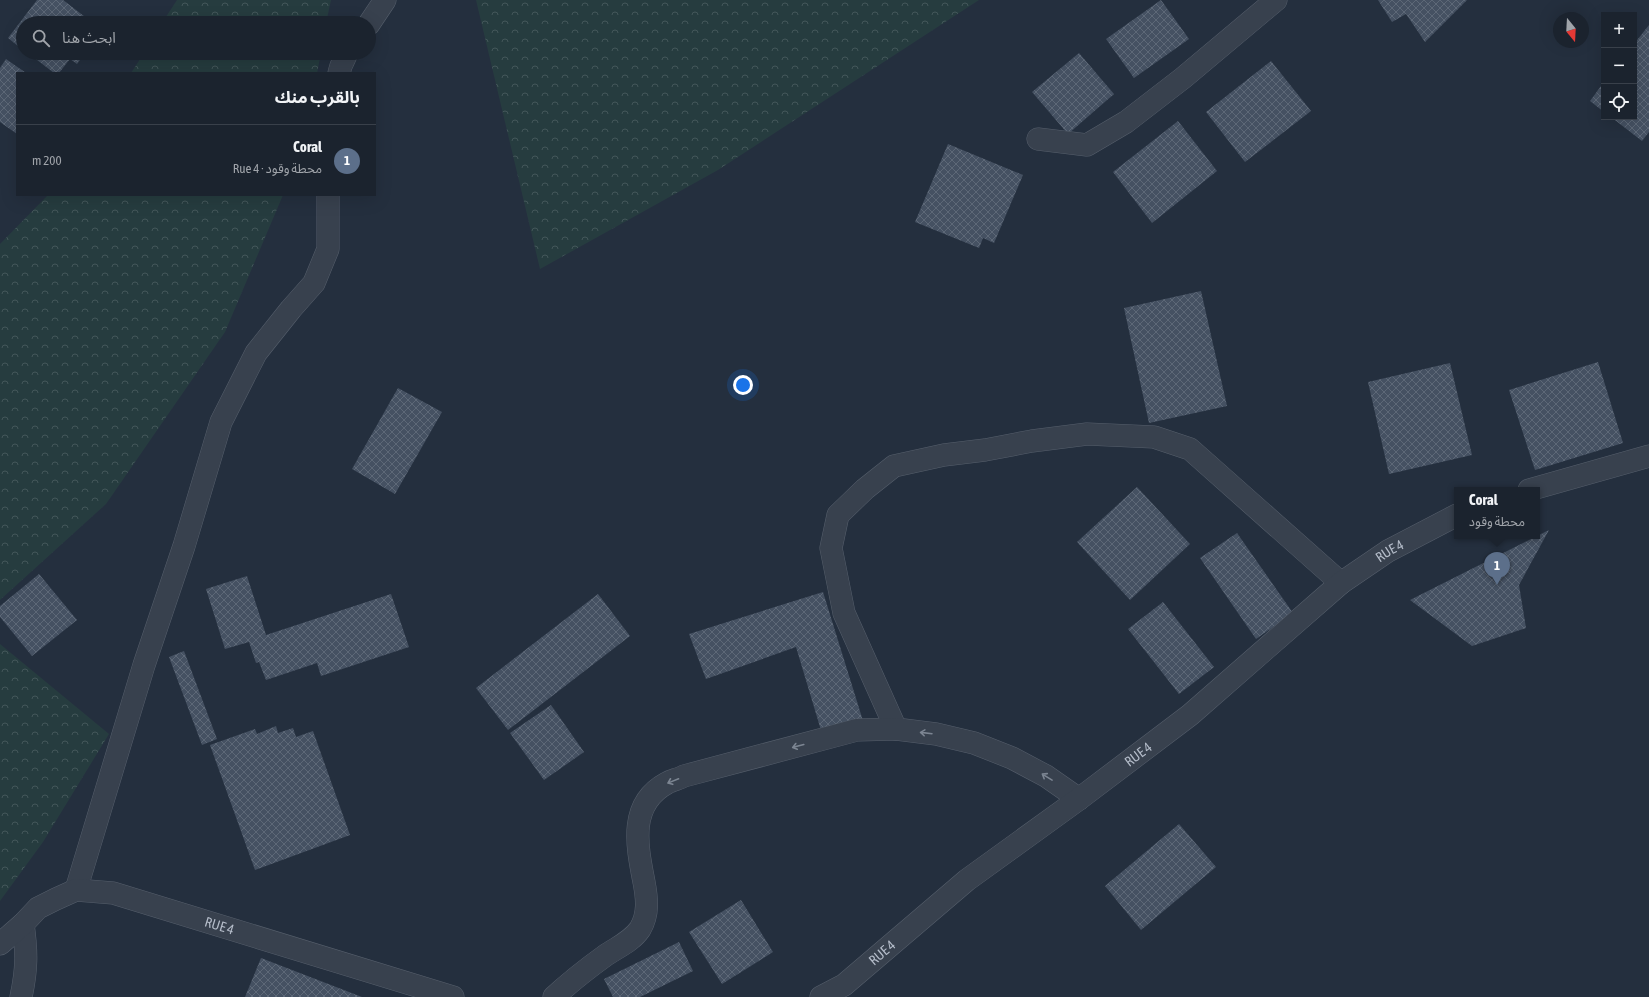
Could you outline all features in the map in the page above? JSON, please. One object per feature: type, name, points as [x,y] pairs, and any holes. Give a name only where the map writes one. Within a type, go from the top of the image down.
[{"type":"street","points":[[374,16],[385,0]]},
{"type":"street","points":[[1038,139],[1087,145],[1126,122],[1183,78],[1276,0]]},
{"type":"street","points":[[339,72],[343,60]]},
{"type":"street","points":[[76,890],[144,665],[184,546],[220,422],[256,353],[314,283],[328,249],[328,196]]},
{"type":"street","points":[[896,729],[844,613],[831,548],[838,515],[865,489],[894,466],[944,455],[1087,434],[1154,436],[1190,449],[1341,583]]},
{"type":"street","points":[[1540,487],[1649,456]]},
{"type":"street","name":"RUE 4","points":[[821,997],[840,991],[967,880],[1079,800],[1190,715],[1341,583],[1388,551],[1454,516]]},
{"type":"street","points":[[554,997],[586,970],[629,940],[640,929],[646,915],[647,901],[638,848],[637,829],[642,811],[652,795],[667,783],[684,776],[856,730],[896,729],[936,734],[974,743],[1012,758],[1046,776],[1079,800]]},
{"type":"street","name":"RUE 4","points":[[0,944],[23,924],[38,908],[76,890],[113,892],[453,997]]},
{"type":"street","points":[[21,997],[26,975],[26,947],[23,924]]},
{"type":"green space","points":[[177,0],[331,0],[328,16],[167,16]]},
{"type":"green space","points":[[476,0],[979,0],[718,170],[540,269]]},
{"type":"green space","points":[[139,60],[320,60],[317,72],[132,72]]},
{"type":"green space","points":[[47,196],[283,196],[225,332],[106,504],[0,600],[0,244]]},
{"type":"green space","points":[[0,644],[109,734],[43,842],[0,901]]},
{"type":"building","points":[[37,0],[63,0],[84,16],[25,16]]},
{"type":"building","points":[[1161,0],[1189,39],[1134,78],[1106,39]]},
{"type":"building","points":[[1378,0],[1467,0],[1425,42],[1406,14],[1392,22]]},
{"type":"building","points":[[1649,25],[1649,132],[1642,141],[1615,120],[1637,120],[1637,40]]},
{"type":"building","points":[[16,28],[16,44],[8,38]]},
{"type":"building","points":[[1079,53],[1114,94],[1068,134],[1032,92]]},
{"type":"building","points":[[6,59],[25,72],[16,72],[16,133],[0,122],[0,68]]},
{"type":"building","points":[[37,60],[69,60],[60,72],[53,72]]},
{"type":"building","points":[[71,60],[80,60],[77,64]]},
{"type":"building","points":[[1271,61],[1311,111],[1245,162],[1206,112]]},
{"type":"building","points":[[1601,86],[1601,110],[1590,101]]},
{"type":"building","points":[[1178,121],[1217,171],[1152,223],[1113,172]]},
{"type":"building","points":[[948,144],[1023,175],[994,243],[983,238],[979,248],[915,222]]},
{"type":"building","points":[[1201,291],[1227,406],[1149,423],[1124,308]]},
{"type":"building","points":[[1598,362],[1623,443],[1535,470],[1509,390]]},
{"type":"building","points":[[1450,363],[1472,455],[1389,474],[1368,382]]},
{"type":"building","points":[[398,388],[442,412],[395,494],[352,469]]},
{"type":"building","points":[[1137,487],[1190,544],[1130,600],[1077,542]]},
{"type":"building","points":[[1549,530],[1519,585],[1526,628],[1472,646],[1410,600],[1531,539],[1540,539],[1540,535]]},
{"type":"building","points":[[1237,533],[1293,613],[1256,639],[1200,558]]},
{"type":"building","points":[[39,574],[77,620],[32,656],[0,617],[0,606]]},
{"type":"building","points":[[247,576],[266,635],[391,594],[409,647],[321,676],[317,663],[266,680],[259,662],[256,663],[249,642],[225,649],[206,589]]},
{"type":"building","points":[[823,592],[864,724],[823,737],[796,647],[706,679],[689,634]]},
{"type":"building","points":[[598,594],[630,636],[508,730],[476,688]]},
{"type":"building","points":[[1163,602],[1214,667],[1179,694],[1128,629]]},
{"type":"building","points":[[184,651],[217,739],[202,745],[169,657]]},
{"type":"building","points":[[551,705],[584,752],[544,780],[510,733]]},
{"type":"building","points":[[276,726],[278,733],[293,728],[296,737],[313,731],[350,835],[255,870],[210,745],[255,729],[257,734]]},
{"type":"building","points":[[1179,824],[1216,867],[1141,930],[1105,886]]},
{"type":"building","points":[[741,900],[773,952],[722,984],[689,932]]},
{"type":"building","points":[[679,942],[693,971],[640,997],[613,997],[604,979]]},
{"type":"building","points":[[261,958],[362,997],[245,997]]},
{"type":"place","name":"Coral","points":[[1497,585]]}]
